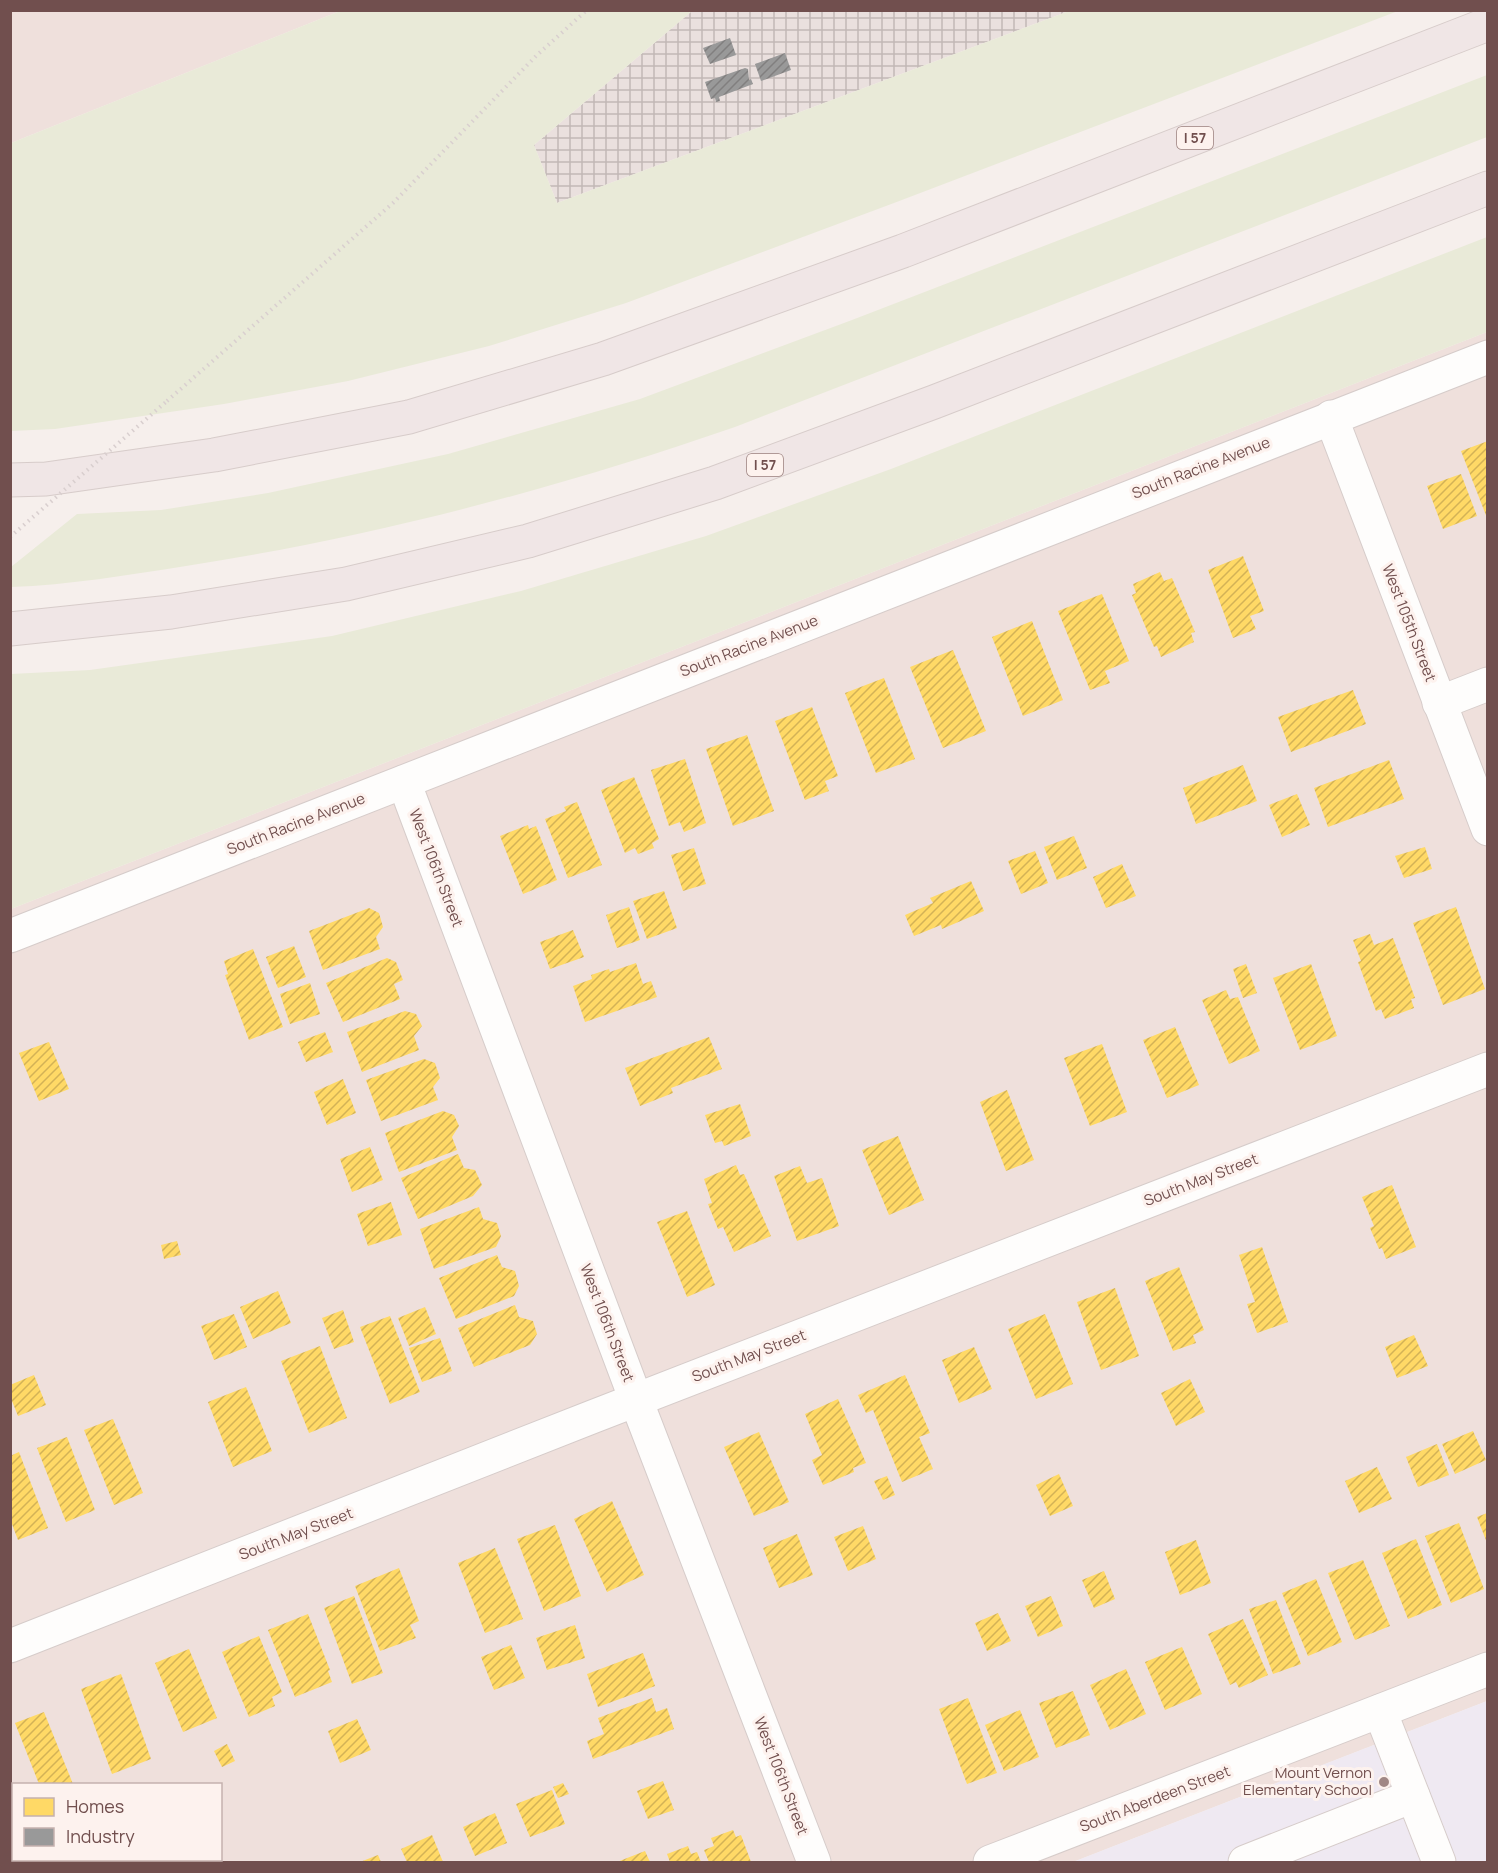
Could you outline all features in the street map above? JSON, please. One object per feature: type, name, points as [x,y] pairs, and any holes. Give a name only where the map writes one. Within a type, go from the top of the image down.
[{"type":"highway","name":"I 57","points":[[10,480],[46,479],[214,455],[409,417],[603,359],[903,251],[1488,24]]},
{"type":"highway","name":"I 57","points":[[10,629],[171,612],[346,584],[539,537],[715,483],[1488,188]]},
{"type":"street","name":"South Racine Avenue","points":[[10,936],[1488,357]]},
{"type":"street","name":"West 105th Street","points":[[1332,417],[1488,830]]},
{"type":"street","points":[[1439,703],[1488,684]]},
{"type":"street","name":"West 106th Street","points":[[404,782],[636,1400],[814,1863]]},
{"type":"street","name":"South May Street","points":[[10,1646],[1488,1069]]},
{"type":"street","name":"South Aberdeen Street","points":[[990,1863],[1488,1669]]},
{"type":"street","points":[[1380,1711],[1439,1863]]},
{"type":"street","points":[[1245,1863],[1413,1796]]},
{"type":"path","points":[[10,537],[393,203],[537,55],[587,10]]},
{"type":"shaded area","points":[[11,11],[340,11],[11,143]]},
{"type":"shaded area","points":[[692,11],[1069,11],[557,203],[534,145]]},
{"type":"shaded area","points":[[1487,332],[1487,1701],[1073,1862],[11,1862],[11,909]]},
{"type":"shaded area","name":"Mount Vernon Elementary School","points":[[1487,1701],[1487,1862],[1073,1862]]},
{"type":"green space","points":[[340,11],[692,11],[534,145],[557,203],[1069,11],[1398,11],[626,303],[489,346],[348,381],[224,404],[55,429],[11,431],[11,143]]},
{"type":"green space","points":[[1487,75],[1487,137],[735,427],[532,491],[395,526],[186,566],[77,582],[11,587],[11,567],[77,514],[161,510],[268,493],[448,454],[640,399],[852,320]]},
{"type":"green space","points":[[1487,237],[1487,332],[11,909],[11,674],[90,670],[332,636],[521,591],[706,536],[891,469]]},
{"type":"building: Homes","points":[[1488,441],[1488,518],[1487,518],[1461,451]]},
{"type":"building: Homes","points":[[1461,474],[1477,516],[1443,529],[1427,486]]},
{"type":"building: Homes","points":[[1243,556],[1264,611],[1250,616],[1256,629],[1233,638],[1208,570]]},
{"type":"building: Homes","points":[[1160,572],[1164,581],[1172,578],[1195,632],[1191,633],[1194,642],[1161,657],[1157,646],[1154,647],[1132,595],[1136,593],[1133,584]]},
{"type":"building: Homes","points":[[1102,594],[1129,661],[1105,671],[1110,683],[1090,690],[1058,611]]},
{"type":"building: Homes","points":[[1032,621],[1063,700],[1023,716],[992,637]]},
{"type":"building: Homes","points":[[953,650],[986,731],[943,748],[910,667]]},
{"type":"building: Homes","points":[[884,678],[915,759],[876,773],[845,693]]},
{"type":"building: Homes","points":[[1353,690],[1366,724],[1291,752],[1278,717]]},
{"type":"building: Homes","points":[[812,707],[838,776],[825,781],[829,791],[805,800],[775,721]]},
{"type":"building: Homes","points":[[747,735],[774,811],[733,826],[706,749]]},
{"type":"building: Homes","points":[[685,759],[706,823],[684,832],[680,822],[669,826],[651,770]]},
{"type":"building: Homes","points":[[1389,760],[1404,799],[1328,827],[1314,788]]},
{"type":"building: Homes","points":[[1243,765],[1257,801],[1196,824],[1183,788]]},
{"type":"building: Homes","points":[[634,777],[659,839],[652,843],[654,848],[638,854],[635,848],[625,853],[601,790]]},
{"type":"building: Homes","points":[[1297,794],[1310,825],[1282,837],[1269,805]]},
{"type":"building: Homes","points":[[577,802],[602,865],[568,878],[545,819],[566,811],[564,807]]},
{"type":"building: Homes","points":[[528,825],[529,829],[536,826],[557,880],[523,894],[500,836]]},
{"type":"building: Homes","points":[[1074,836],[1087,868],[1057,880],[1044,847]]},
{"type":"building: Homes","points":[[1425,847],[1432,869],[1404,878],[1395,856]]},
{"type":"building: Homes","points":[[694,848],[706,884],[683,891],[671,855]]},
{"type":"building: Homes","points":[[1035,851],[1048,883],[1021,894],[1008,861]]},
{"type":"building: Homes","points":[[1122,864],[1136,896],[1106,908],[1093,877]]},
{"type":"building: Homes","points":[[971,881],[984,911],[942,929],[941,925],[914,936],[905,915],[933,903],[930,898]]},
{"type":"building: Homes","points":[[664,891],[677,928],[647,939],[633,901]]},
{"type":"building: Homes","points":[[629,907],[640,940],[617,948],[606,915]]},
{"type":"building: Homes","points":[[1456,907],[1485,989],[1443,1005],[1413,923]]},
{"type":"building: Homes","points":[[369,908],[379,913],[383,927],[376,937],[380,949],[323,970],[309,931]]},
{"type":"building: Homes","points":[[573,930],[584,957],[550,969],[540,942]]},
{"type":"building: Homes","points":[[1370,934],[1374,945],[1393,938],[1415,998],[1411,999],[1414,1008],[1385,1019],[1381,1009],[1376,1011],[1358,962],[1361,961],[1353,940]]},
{"type":"building: Homes","points":[[294,946],[306,977],[278,988],[266,957]]},
{"type":"building: Homes","points":[[253,949],[283,1027],[249,1040],[225,975],[228,974],[224,961]]},
{"type":"building: Homes","points":[[387,958],[396,962],[403,980],[394,984],[400,999],[343,1022],[326,983]]},
{"type":"building: Homes","points":[[636,963],[643,984],[651,981],[657,997],[585,1022],[573,986],[592,979],[591,975],[609,969],[610,972]]},
{"type":"building: Homes","points":[[1246,964],[1257,993],[1243,998],[1233,969]]},
{"type":"building: Homes","points":[[1311,964],[1337,1036],[1300,1050],[1273,978]]},
{"type":"building: Homes","points":[[310,983],[320,1014],[290,1024],[280,994]]},
{"type":"building: Homes","points":[[1226,990],[1230,999],[1238,997],[1260,1051],[1229,1064],[1202,1000]]},
{"type":"building: Homes","points":[[405,1011],[416,1014],[422,1026],[414,1036],[419,1050],[362,1072],[347,1032]]},
{"type":"building: Homes","points":[[1175,1027],[1199,1085],[1167,1098],[1143,1040]]},
{"type":"building: Homes","points":[[325,1032],[333,1052],[306,1062],[298,1042]]},
{"type":"building: Homes","points":[[709,1037],[722,1069],[671,1088],[673,1093],[640,1106],[625,1068]]},
{"type":"building: Homes","points":[[49,1042],[69,1089],[39,1101],[19,1053]]},
{"type":"building: Homes","points":[[1102,1044],[1127,1112],[1090,1126],[1064,1058]]},
{"type":"building: Homes","points":[[424,1059],[435,1063],[440,1078],[433,1087],[438,1100],[381,1121],[366,1080]]},
{"type":"building: Homes","points":[[343,1079],[356,1113],[327,1125],[314,1092]]},
{"type":"building: Homes","points":[[1007,1090],[1034,1160],[1006,1171],[980,1102]]},
{"type":"building: Homes","points":[[740,1104],[751,1136],[724,1146],[722,1141],[715,1143],[705,1115]]},
{"type":"building: Homes","points":[[443,1111],[454,1115],[459,1126],[452,1137],[457,1150],[399,1172],[385,1133]]},
{"type":"building: Homes","points":[[898,1136],[924,1200],[889,1215],[862,1150]]},
{"type":"building: Homes","points":[[370,1147],[383,1180],[352,1192],[340,1159]]},
{"type":"building: Homes","points":[[458,1154],[464,1168],[475,1170],[482,1185],[473,1196],[418,1219],[401,1178]]},
{"type":"building: Homes","points":[[736,1165],[740,1175],[744,1174],[771,1236],[734,1252],[723,1227],[718,1229],[708,1204],[712,1203],[704,1179]]},
{"type":"building: Homes","points":[[800,1166],[807,1183],[822,1178],[839,1226],[797,1241],[774,1176]]},
{"type":"building: Homes","points":[[1392,1185],[1416,1247],[1386,1259],[1370,1228],[1374,1226],[1362,1197]]},
{"type":"building: Homes","points":[[391,1202],[402,1235],[368,1246],[357,1214]]},
{"type":"building: Homes","points":[[479,1207],[483,1219],[497,1223],[501,1236],[496,1247],[434,1269],[420,1229]]},
{"type":"building: Homes","points":[[687,1211],[715,1285],[687,1297],[657,1222]]},
{"type":"building: Homes","points":[[177,1241],[181,1255],[164,1259],[161,1245]]},
{"type":"building: Homes","points":[[1262,1247],[1288,1322],[1257,1333],[1247,1304],[1255,1302],[1239,1255]]},
{"type":"building: Homes","points":[[497,1255],[502,1267],[515,1271],[519,1286],[514,1296],[456,1319],[439,1278]]},
{"type":"building: Homes","points":[[1179,1267],[1204,1330],[1193,1335],[1196,1343],[1173,1351],[1145,1281]]},
{"type":"building: Homes","points":[[1115,1288],[1139,1356],[1101,1370],[1077,1302]]},
{"type":"building: Homes","points":[[278,1291],[291,1323],[253,1339],[240,1307]]},
{"type":"building: Homes","points":[[515,1305],[519,1317],[533,1321],[537,1334],[530,1345],[474,1367],[458,1328]]},
{"type":"building: Homes","points":[[425,1307],[436,1334],[409,1346],[398,1318]]},
{"type":"building: Homes","points":[[343,1310],[354,1342],[334,1349],[322,1318]]},
{"type":"building: Homes","points":[[234,1314],[247,1347],[214,1360],[201,1326]]},
{"type":"building: Homes","points":[[1045,1314],[1073,1384],[1036,1399],[1008,1329]]},
{"type":"building: Homes","points":[[390,1316],[420,1392],[390,1404],[360,1327]]},
{"type":"building: Homes","points":[[1414,1335],[1428,1366],[1397,1378],[1385,1347]]},
{"type":"building: Homes","points":[[440,1338],[452,1371],[422,1382],[409,1348]]},
{"type":"building: Homes","points":[[320,1346],[347,1418],[309,1433],[281,1361]]},
{"type":"building: Homes","points":[[974,1347],[992,1389],[959,1403],[942,1360]]},
{"type":"building: Homes","points":[[34,1375],[46,1405],[18,1416],[10,1396],[10,1385]]},
{"type":"building: Homes","points":[[905,1375],[930,1433],[919,1437],[933,1469],[902,1482],[873,1410],[866,1413],[858,1395]]},
{"type":"building: Homes","points":[[1190,1379],[1205,1412],[1176,1426],[1161,1393]]},
{"type":"building: Homes","points":[[246,1387],[272,1451],[233,1467],[208,1402]]},
{"type":"building: Homes","points":[[838,1399],[866,1463],[853,1468],[854,1472],[823,1485],[812,1460],[822,1455],[805,1414]]},
{"type":"building: Homes","points":[[113,1419],[143,1493],[114,1505],[84,1430]]},
{"type":"building: Homes","points":[[1473,1431],[1486,1460],[1455,1474],[1442,1444]]},
{"type":"building: Homes","points":[[759,1432],[789,1502],[754,1516],[724,1447]]},
{"type":"building: Homes","points":[[67,1437],[95,1510],[66,1522],[37,1448]]},
{"type":"building: Homes","points":[[1437,1444],[1449,1475],[1418,1487],[1406,1457]]},
{"type":"building: Homes","points":[[19,1452],[48,1528],[18,1540],[10,1519],[10,1456]]},
{"type":"building: Homes","points":[[1377,1467],[1392,1499],[1359,1513],[1345,1481]]},
{"type":"building: Homes","points":[[1059,1474],[1073,1506],[1050,1516],[1036,1485]]},
{"type":"building: Homes","points":[[887,1476],[895,1495],[883,1500],[874,1481]]},
{"type":"building: Homes","points":[[612,1501],[644,1575],[607,1592],[574,1519]]},
{"type":"building: Homes","points":[[1487,1513],[1487,1543],[1477,1517]]},
{"type":"building: Homes","points":[[1459,1523],[1484,1589],[1451,1603],[1425,1536]]},
{"type":"building: Homes","points":[[555,1525],[581,1596],[544,1611],[517,1539]]},
{"type":"building: Homes","points":[[863,1526],[876,1559],[848,1571],[834,1537]]},
{"type":"building: Homes","points":[[797,1534],[813,1575],[779,1588],[763,1548]]},
{"type":"building: Homes","points":[[1416,1539],[1442,1605],[1408,1619],[1382,1553]]},
{"type":"building: Homes","points":[[1196,1540],[1211,1583],[1180,1595],[1165,1552]]},
{"type":"building: Homes","points":[[495,1548],[523,1619],[485,1633],[458,1563]]},
{"type":"building: Homes","points":[[1363,1560],[1390,1626],[1355,1640],[1328,1573]]},
{"type":"building: Homes","points":[[399,1568],[419,1621],[410,1625],[416,1638],[380,1651],[355,1586]]},
{"type":"building: Homes","points":[[1104,1571],[1115,1599],[1094,1608],[1082,1580]]},
{"type":"building: Homes","points":[[1316,1579],[1342,1642],[1308,1656],[1282,1593]]},
{"type":"building: Homes","points":[[354,1596],[383,1673],[352,1684],[324,1608]]},
{"type":"building: Homes","points":[[1051,1596],[1063,1626],[1038,1637],[1025,1606]]},
{"type":"building: Homes","points":[[1276,1600],[1301,1664],[1273,1674],[1249,1609]]},
{"type":"building: Homes","points":[[998,1613],[1011,1641],[987,1651],[975,1623]]},
{"type":"building: Homes","points":[[308,1614],[330,1670],[328,1671],[332,1682],[295,1697],[268,1630]]},
{"type":"building: Homes","points":[[1243,1619],[1268,1675],[1239,1688],[1236,1682],[1230,1685],[1208,1634]]},
{"type":"building: Homes","points":[[575,1625],[585,1658],[547,1670],[536,1638]]},
{"type":"building: Homes","points":[[259,1636],[282,1692],[272,1697],[275,1706],[249,1717],[222,1652]]},
{"type":"building: Homes","points":[[511,1645],[525,1678],[494,1690],[481,1657]]},
{"type":"building: Homes","points":[[1182,1647],[1202,1694],[1165,1710],[1145,1662]]},
{"type":"building: Homes","points":[[189,1649],[217,1718],[183,1732],[155,1663]]},
{"type":"building: Homes","points":[[643,1653],[655,1686],[598,1707],[587,1674]]},
{"type":"building: Homes","points":[[1126,1669],[1146,1714],[1110,1730],[1090,1685]]},
{"type":"building: Homes","points":[[121,1674],[151,1759],[112,1774],[81,1689]]},
{"type":"building: Homes","points":[[1073,1691],[1090,1735],[1056,1748],[1039,1703]]},
{"type":"building: Homes","points":[[652,1698],[656,1712],[667,1708],[674,1729],[593,1759],[587,1741],[604,1734],[598,1718]]},
{"type":"building: Homes","points":[[968,1698],[997,1773],[967,1784],[939,1709]]},
{"type":"building: Homes","points":[[1020,1710],[1039,1757],[1004,1771],[985,1725]]},
{"type":"building: Homes","points":[[44,1712],[73,1783],[39,1783],[15,1723]]},
{"type":"building: Homes","points":[[357,1719],[371,1750],[340,1763],[328,1731]]},
{"type":"building: Homes","points":[[227,1744],[235,1761],[222,1767],[214,1751]]},
{"type":"building: Homes","points":[[663,1781],[674,1810],[648,1819],[637,1791]]},
{"type":"building: Homes","points":[[563,1783],[569,1794],[558,1798],[553,1787]]},
{"type":"building: Homes","points":[[10,1784],[12,1814],[10,1814]]},
{"type":"building: Homes","points":[[552,1790],[565,1824],[530,1837],[516,1804]]},
{"type":"building: Homes","points":[[495,1813],[507,1843],[475,1856],[463,1827]]},
{"type":"building: Homes","points":[[733,1830],[736,1837],[741,1835],[751,1862],[709,1862],[704,1850],[714,1846],[711,1838]]},
{"type":"building: Homes","points":[[432,1835],[443,1862],[407,1862],[401,1849]]},
{"type":"building: Homes","points":[[688,1846],[691,1854],[697,1852],[701,1862],[670,1862],[667,1854]]},
{"type":"building: Homes","points":[[645,1851],[650,1862],[617,1862]]},
{"type":"building: Homes","points":[[378,1855],[381,1862],[360,1862]]},
{"type":"building: Industry","points":[[730,38],[736,55],[710,64],[703,48]]},
{"type":"building: Industry","points":[[785,53],[791,70],[761,81],[755,64]]},
{"type":"building: Industry","points":[[745,68],[748,69],[749,80],[751,79],[753,84],[719,97],[720,101],[716,102],[715,98],[711,99],[705,82]]},
{"type":"place","name":"Mount Vernon Elementary School","points":[[1384,1782]]}]
